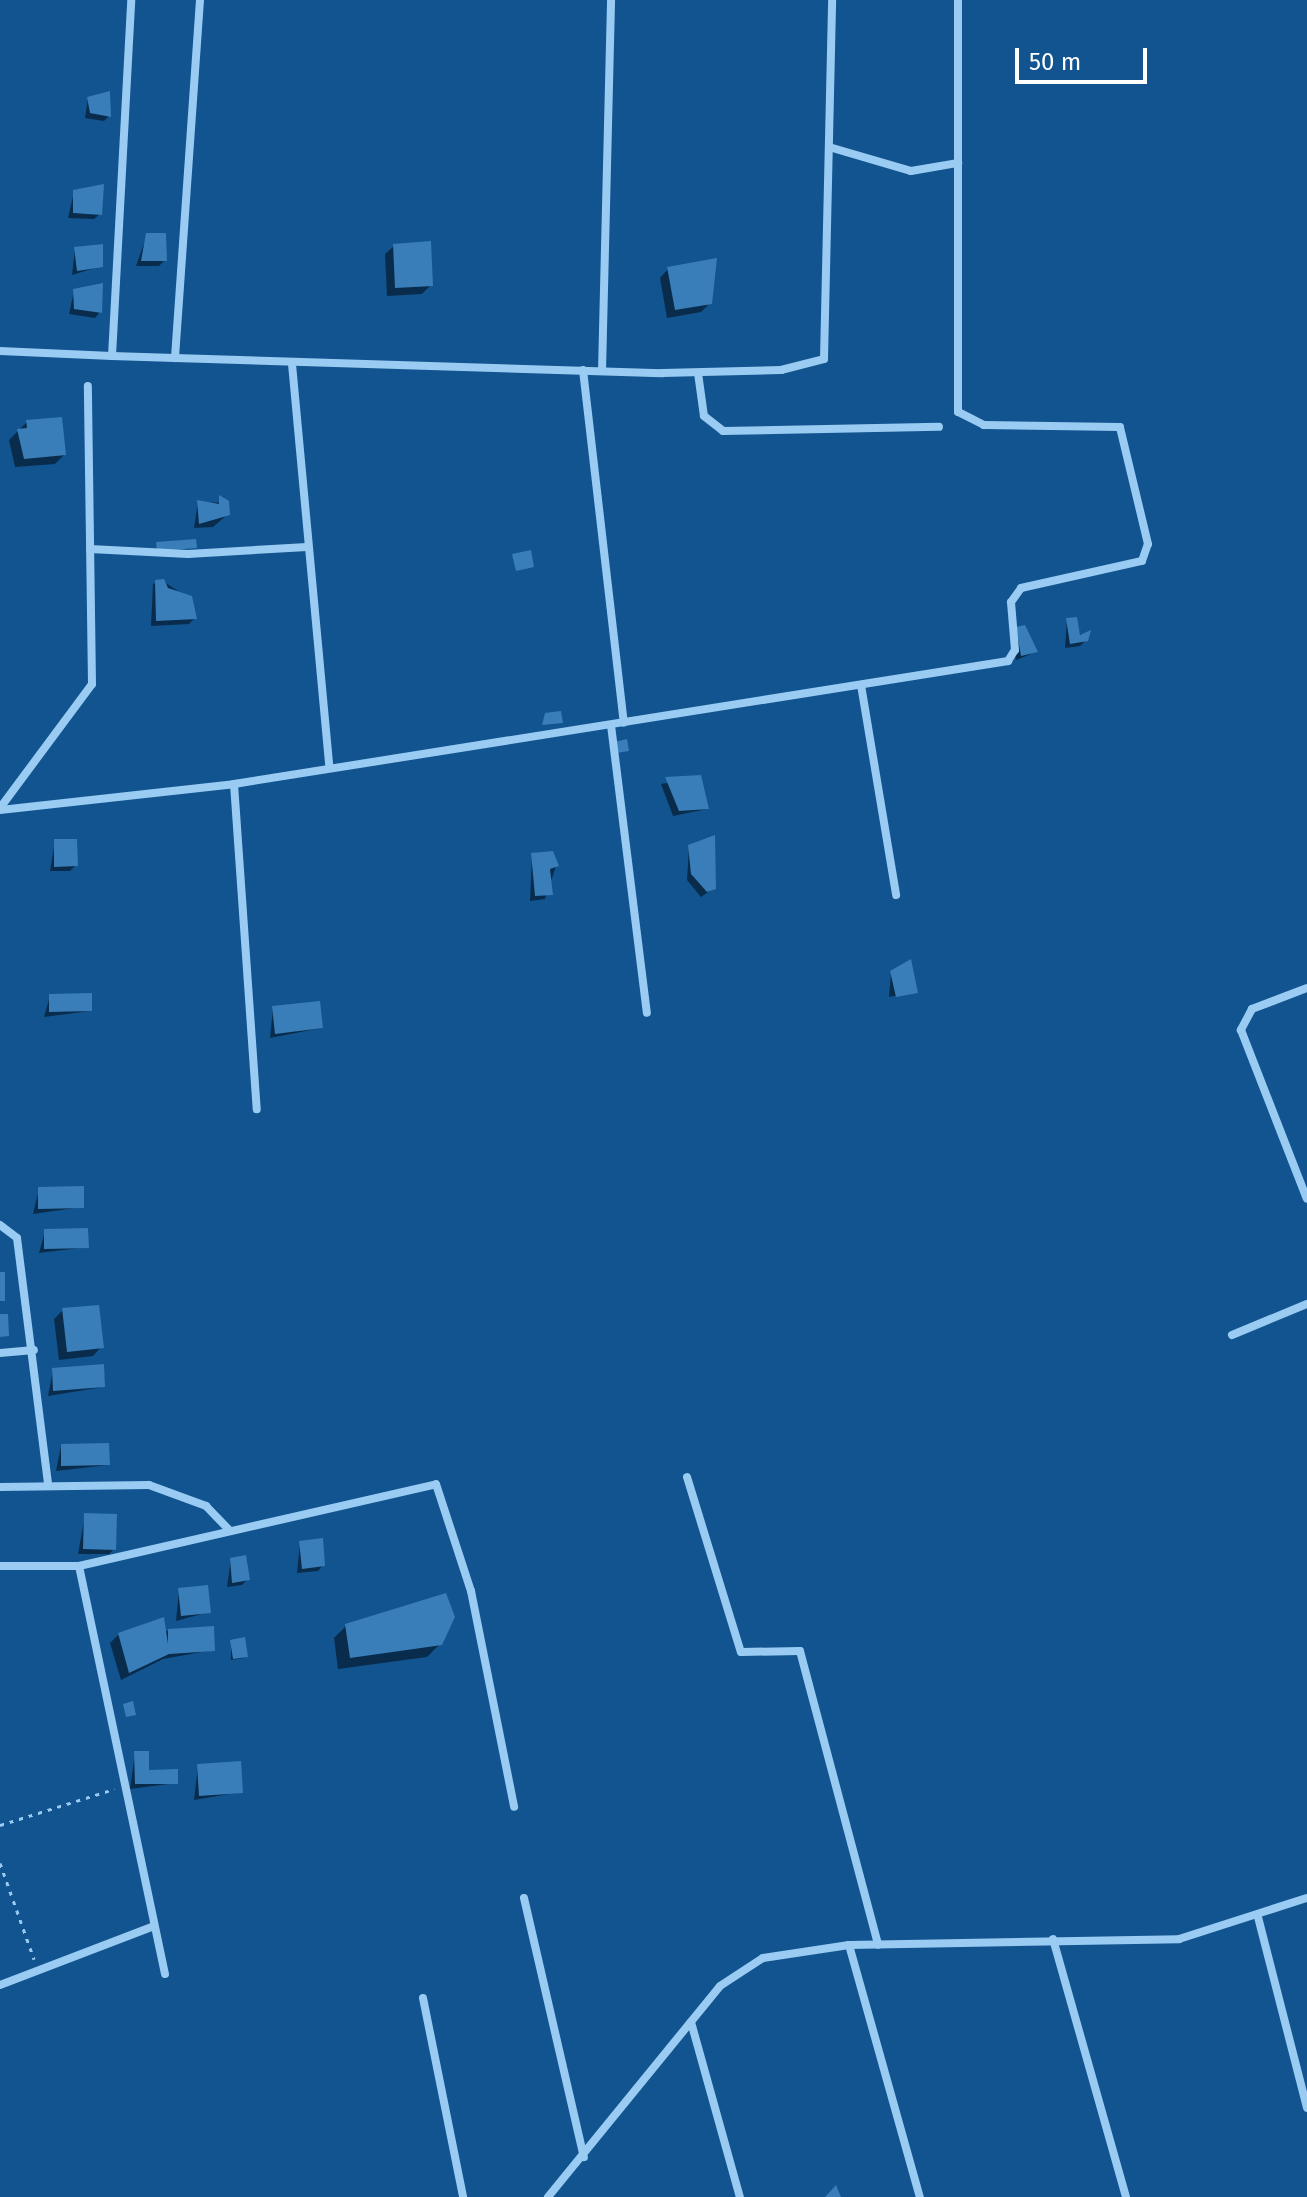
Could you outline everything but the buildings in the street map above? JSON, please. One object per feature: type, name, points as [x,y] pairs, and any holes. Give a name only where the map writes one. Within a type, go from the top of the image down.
[{"type":"street","points":[[112,356],[131,0]]},
{"type":"street","points":[[175,358],[200,0]]},
{"type":"street","points":[[602,371],[611,0]]},
{"type":"street","points":[[0,351],[292,364],[698,373],[781,370],[824,359],[832,0]]},
{"type":"street","points":[[0,809],[234,784],[329,764],[611,725],[1008,661],[1015,650],[1014,593],[1147,555],[1128,436],[1120,427],[984,425],[958,412],[958,0]]},
{"type":"street","points":[[829,147],[911,171],[958,163]]},
{"type":"street","points":[[292,364],[329,764]]},
{"type":"street","points":[[583,370],[624,723]]},
{"type":"street","points":[[698,373],[704,416],[723,431],[939,427]]},
{"type":"street","points":[[0,809],[92,684],[88,386]]},
{"type":"street","points":[[90,549],[188,554],[307,547]]},
{"type":"street","points":[[861,685],[896,895]]},
{"type":"street","points":[[611,725],[647,1013]]},
{"type":"street","points":[[234,784],[257,1109]]},
{"type":"street","points":[[1307,988],[1252,1009],[1241,1030],[1307,1199]]},
{"type":"street","points":[[0,1225],[17,1238],[34,1350],[48,1485]]},
{"type":"street","points":[[1232,1335],[1307,1304]]},
{"type":"street","points":[[0,1353],[34,1350]]},
{"type":"street","points":[[687,1477],[741,1652],[800,1651],[878,1945]]},
{"type":"street","points":[[0,1566],[79,1566],[436,1484],[471,1591],[514,1807]]},
{"type":"street","points":[[0,1487],[149,1485],[206,1506],[229,1530]]},
{"type":"street","points":[[79,1566],[127,1784],[152,1927],[165,1974]]},
{"type":"street","points":[[524,1898],[584,2157]]},
{"type":"street","points":[[548,2197],[584,2157],[691,2022],[739,1969],[790,1951],[849,1945],[1179,1939],[1258,1917],[1307,1898]]},
{"type":"street","points":[[1258,1917],[1307,2108]]},
{"type":"street","points":[[0,1985],[152,1927]]},
{"type":"street","points":[[1053,1939],[1126,2197]]},
{"type":"street","points":[[849,1945],[920,2197]]},
{"type":"street","points":[[423,1998],[463,2197]]},
{"type":"street","points":[[691,2022],[740,2197]]},
{"type":"path","points":[[0,1825],[127,1784]]},
{"type":"path","points":[[0,1863],[38,1970]]}]
